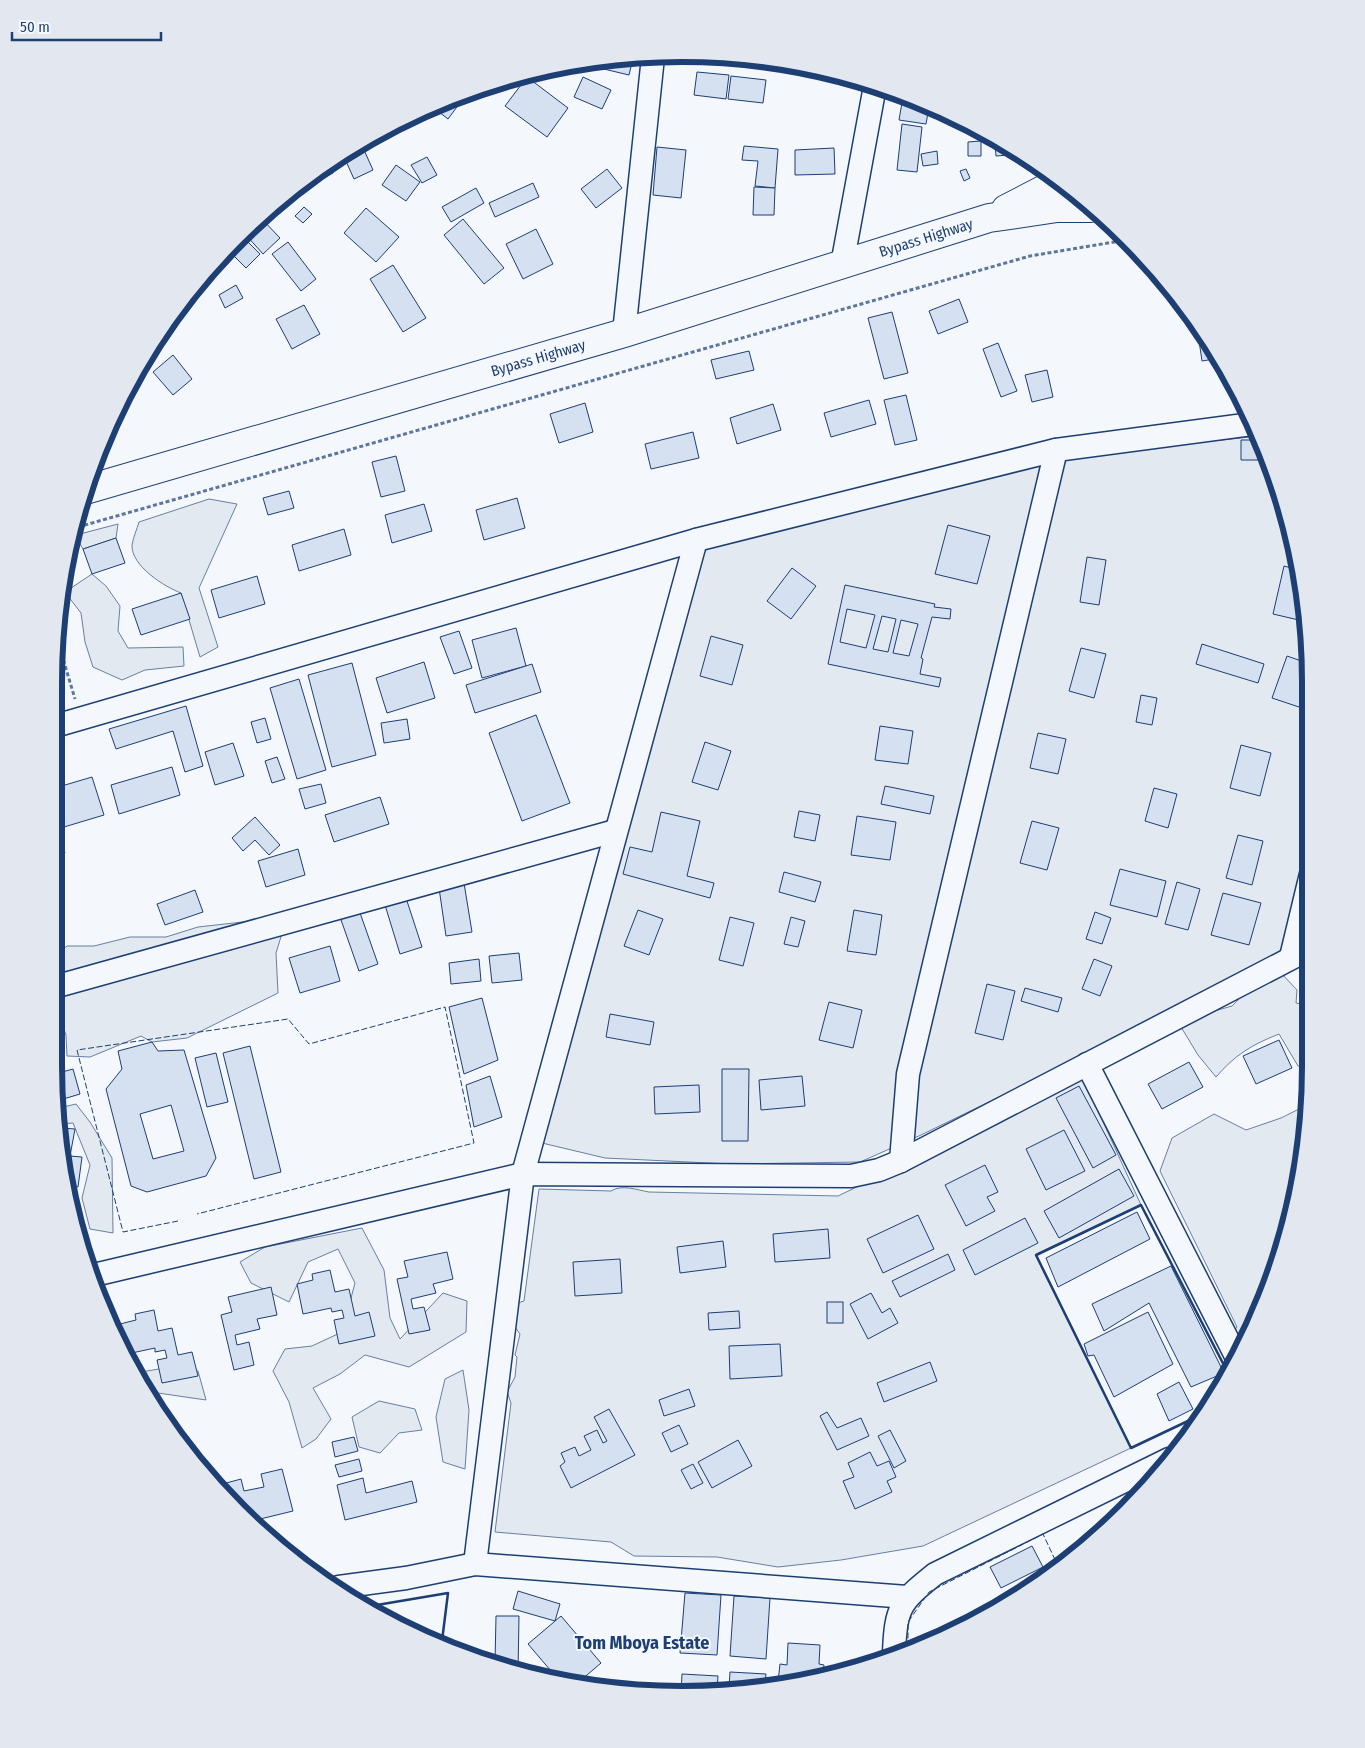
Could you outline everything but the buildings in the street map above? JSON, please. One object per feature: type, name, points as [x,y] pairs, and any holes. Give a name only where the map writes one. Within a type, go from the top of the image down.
[{"type":"main road","name":"Bypass Highway","points":[[989,218],[1052,185]]},
{"type":"main road","name":"Bypass Highway","points":[[94,487],[624,333],[989,218],[1068,202]]},
{"type":"street","points":[[624,333],[652,63]]},
{"type":"street","points":[[842,265],[874,93]]},
{"type":"street","points":[[62,724],[696,540],[1056,450],[1246,425]]},
{"type":"street","points":[[901,1161],[908,1074],[1056,450]]},
{"type":"street","points":[[475,1564],[523,1174],[696,540]]},
{"type":"street","points":[[62,985],[615,832]]},
{"type":"street","points":[[99,1274],[523,1174],[851,1176],[879,1170],[901,1161],[1301,953]]},
{"type":"street","points":[[1087,1064],[1233,1350]]},
{"type":"street","points":[[894,1648],[896,1621],[907,1596],[935,1574],[1156,1465]]},
{"type":"street","points":[[347,1587],[406,1578],[475,1564],[907,1596]]},
{"type":"path","points":[[83,524],[1030,256],[1118,241]]},
{"type":"path","points":[[63,658],[81,718]]},
{"type":"shaded area","points":[[1251,437],[1270,483],[1291,562],[1301,642],[1302,949],[921,1135],[860,1162],[730,1164],[605,1158],[542,1143],[702,546],[1066,457]]},
{"type":"shaded area","points":[[209,499],[237,504],[199,588],[218,647],[200,657],[181,593],[150,575],[137,561],[132,545],[139,522]]},
{"type":"shaded area","points":[[118,524],[116,538],[83,549],[79,542],[81,534]]},
{"type":"shaded area","points":[[92,574],[106,586],[120,606],[118,631],[128,648],[183,647],[184,666],[145,670],[122,680],[93,667],[85,642],[81,613],[69,597],[70,589]]},
{"type":"shaded area","points":[[287,917],[276,953],[278,993],[187,1038],[152,1042],[141,1036],[90,1057],[67,1056],[66,1035],[62,1024],[62,950],[67,946],[94,946],[130,937],[166,937],[198,927]]},
{"type":"shaded area","points":[[1281,973],[1297,990],[1296,1003],[1302,1004],[1302,1066],[1298,1066],[1279,1034],[1244,1051],[1216,1077],[1198,1055],[1181,1027],[1211,1012],[1232,1006],[1245,993]]},
{"type":"shaded area","points":[[1083,1078],[1141,1205],[1036,1256],[1131,1448],[923,1546],[841,1560],[778,1567],[717,1557],[634,1556],[611,1542],[495,1532],[511,1403],[507,1392],[515,1377],[517,1357],[515,1355],[520,1334],[512,1323],[518,1303],[524,1301],[539,1189],[611,1191],[625,1188],[649,1192],[838,1196]]},
{"type":"shaded area","points":[[76,1104],[90,1122],[112,1158],[113,1233],[90,1229],[82,1198],[90,1165],[73,1123],[66,1124],[64,1107]]},
{"type":"shaded area","points":[[1301,1108],[1291,1186],[1270,1265],[1237,1344],[1233,1332],[1237,1327],[1160,1171],[1172,1138],[1214,1114],[1246,1130],[1281,1118]]},
{"type":"shaded area","points":[[362,1228],[384,1270],[390,1318],[400,1339],[443,1293],[467,1301],[466,1332],[409,1367],[365,1355],[340,1374],[313,1388],[331,1419],[316,1439],[302,1448],[289,1402],[273,1371],[285,1349],[312,1346],[342,1332],[355,1283],[338,1249],[308,1262],[289,1302],[251,1283],[240,1262],[265,1247]]},
{"type":"shaded area","points":[[165,1368],[198,1371],[206,1400],[157,1394],[144,1372]]},
{"type":"shaded area","points":[[463,1370],[469,1410],[465,1469],[443,1462],[436,1417],[445,1379]]},
{"type":"shaded area","points":[[379,1401],[415,1409],[422,1430],[399,1433],[380,1453],[359,1447],[352,1417]]},
{"type":"fence","points":[[178,1221],[123,1232],[77,1050],[288,1019],[309,1044],[445,1007],[474,1143],[197,1214]]},
{"type":"fence","points":[[908,1643],[908,1622],[929,1592],[1043,1534],[1055,1560]]},
{"type":"wall","points":[[1191,1420],[1131,1448],[1036,1255],[1141,1205],[1224,1366]]},
{"type":"wall","points":[[377,1605],[448,1593],[443,1637]]},
{"type":"district","name":"Tom Mboya Estate","points":[[642,1643]]}]
